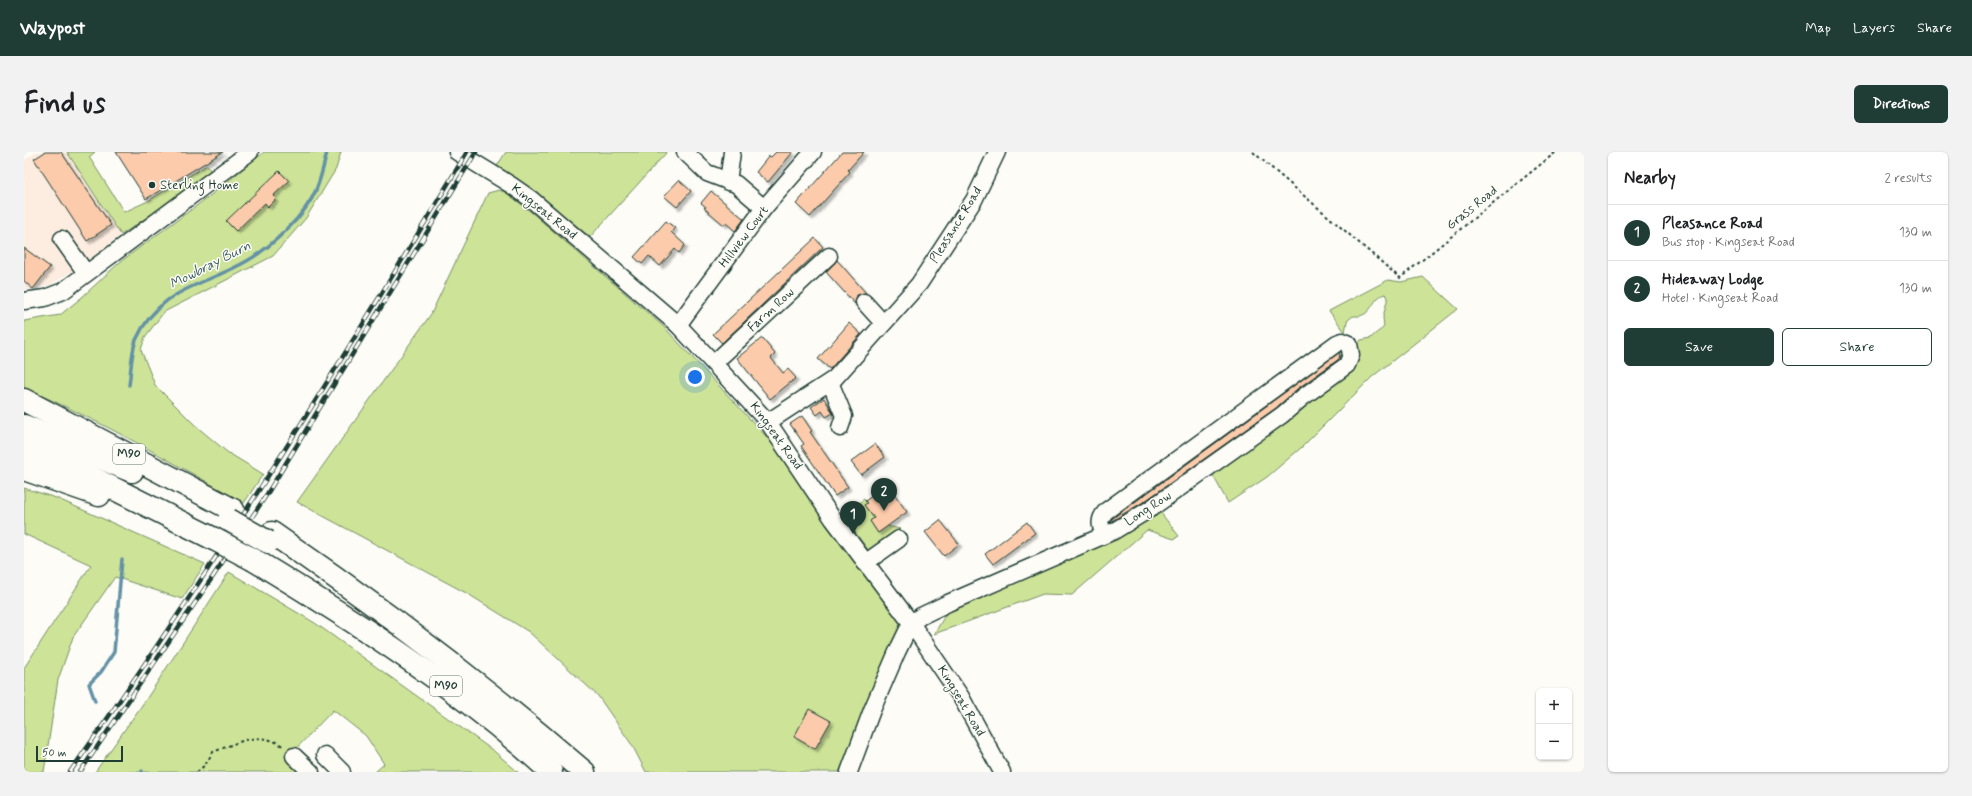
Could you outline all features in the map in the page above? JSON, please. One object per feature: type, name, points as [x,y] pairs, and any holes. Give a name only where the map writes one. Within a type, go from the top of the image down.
[{"type":"highway","name":"M90","points":[[24,400],[270,537],[424,642],[524,720],[584,772]]},
{"type":"highway","name":"M90","points":[[24,426],[104,458],[231,515]]},
{"type":"highway","name":"M90","points":[[24,448],[89,476],[252,561],[334,608],[435,677],[522,746],[551,772]]},
{"type":"highway","name":"M90","points":[[24,468],[86,490],[214,542]]},
{"type":"street","name":"Kingseat Road","points":[[457,152],[531,199],[678,325],[768,422],[866,563],[911,623],[961,697],[1002,772]]},
{"type":"street","points":[[686,152],[707,173],[736,184],[764,208]]},
{"type":"street","points":[[728,182],[732,152]]},
{"type":"street","name":"Hillview Court","points":[[678,325],[764,208],[813,152]]},
{"type":"street","name":"Pleasance Road","points":[[768,422],[830,382],[919,284],[970,206],[997,152]]},
{"type":"street","points":[[24,301],[45,298],[63,291],[246,153]]},
{"type":"street","points":[[62,239],[86,274]]},
{"type":"street","name":"Farm Row","points":[[714,363],[829,256]]},
{"type":"street","points":[[864,302],[887,320]]},
{"type":"street","name":"Long Row","points":[[911,623],[921,616],[948,603],[1104,535],[1150,509],[1282,415],[1302,397],[1346,365],[1350,360],[1351,349],[1349,344],[1346,342],[1337,344],[1106,511],[1101,517],[1100,524],[1104,535]]},
{"type":"street","points":[[830,382],[844,416],[840,428]]},
{"type":"street","points":[[866,563],[899,539]]},
{"type":"street","points":[[849,772],[872,710],[911,623]]},
{"type":"street","points":[[325,755],[342,772]]},
{"type":"street","points":[[294,756],[311,772]]},
{"type":"path","name":"Grass Road","points":[[1253,152],[1400,278],[1556,152]]},
{"type":"path","points":[[197,772],[205,765],[213,752],[252,738],[268,739],[283,746],[294,756]]},
{"type":"shaded area","points":[[37,152],[67,152],[121,235],[89,260],[51,285],[24,290],[24,160]]},
{"type":"green space","points":[[67,152],[95,152],[89,157],[124,212],[148,201],[207,165],[212,173],[121,235]]},
{"type":"green space","points":[[264,152],[341,152],[336,169],[306,218],[273,256],[164,312],[145,337],[141,350],[155,385],[196,426],[227,452],[263,474],[244,503],[108,428],[52,400],[24,388],[24,321],[60,315],[120,262],[211,195]]},
{"type":"green space","points":[[506,152],[667,152],[590,237],[530,188],[497,166]]},
{"type":"green space","points":[[499,190],[507,193],[531,212],[664,327],[778,449],[903,626],[872,701],[839,772],[646,772],[632,745],[598,696],[529,632],[468,594],[297,502],[431,314],[488,193]]},
{"type":"green space","points":[[1423,277],[1458,309],[1372,377],[1302,447],[1267,477],[1228,503],[1210,470],[1287,420],[1361,340],[1371,338],[1384,327],[1383,317],[1388,297],[1385,294],[1380,296],[1365,314],[1353,316],[1347,321],[1345,332],[1329,311],[1388,280],[1401,282]]},
{"type":"green space","points":[[24,488],[56,498],[205,564],[182,599],[115,577],[73,637],[58,680],[44,772],[24,772],[24,668],[91,565],[24,534]]},
{"type":"green space","points":[[864,499],[867,503],[864,505],[874,518],[870,521],[878,533],[887,526],[900,529],[869,551],[851,527],[853,526],[851,523],[849,524],[842,515]]},
{"type":"green space","points":[[1157,508],[1179,536],[1174,539],[1147,530],[1072,595],[1043,594],[934,634],[950,607]]},
{"type":"green space","points":[[229,572],[315,623],[495,752],[518,772],[375,772],[384,764],[366,736],[333,710],[289,756],[304,772],[95,772],[147,698]]},
{"type":"building","points":[[45,152],[61,152],[111,225],[87,241],[34,159]]},
{"type":"building","name":"Sterling Home","points":[[116,152],[223,152],[146,199]]},
{"type":"building","points":[[776,152],[793,152],[768,182],[756,172],[769,156],[771,157]]},
{"type":"building","points":[[842,152],[864,152],[848,170],[850,172],[810,217],[796,204]]},
{"type":"building","points":[[279,171],[289,181],[273,196],[276,199],[268,207],[265,203],[236,231],[226,221]]},
{"type":"building","points":[[679,180],[691,191],[677,207],[664,196]]},
{"type":"building","points":[[711,191],[744,219],[735,231],[726,223],[724,225],[704,208],[706,207],[701,203]]},
{"type":"building","points":[[666,221],[675,228],[671,232],[685,245],[679,253],[675,249],[660,266],[649,256],[642,264],[634,257]]},
{"type":"building","points":[[815,238],[823,247],[722,343],[713,334]]},
{"type":"building","points":[[24,248],[50,267],[33,289],[24,281]]},
{"type":"building","points":[[837,260],[866,293],[857,295],[855,304],[826,272]]},
{"type":"building","points":[[849,323],[861,334],[830,369],[818,359]]},
{"type":"building","points":[[762,338],[775,354],[771,358],[783,373],[788,369],[796,378],[770,399],[737,358]]},
{"type":"building","points":[[1340,352],[1339,359],[1297,389],[1276,408],[1145,501],[1110,522],[1113,518]]},
{"type":"building","points":[[824,398],[833,413],[826,417],[822,411],[817,415],[811,407]]},
{"type":"building","points":[[802,416],[812,431],[810,432],[848,487],[835,496],[801,446],[804,444],[790,424]]},
{"type":"building","points":[[875,444],[885,457],[861,475],[851,462]]},
{"type":"building","points":[[892,491],[907,512],[878,533],[870,521],[874,518],[864,505],[867,503],[865,501],[876,493],[878,495],[883,492],[886,496]]},
{"type":"building","points":[[940,520],[959,544],[944,556],[925,532]]},
{"type":"building","points":[[1027,522],[1035,533],[993,564],[985,554]]},
{"type":"building","points":[[809,709],[831,721],[815,749],[794,737]]},
{"type":"waterway","name":"Mowbray Burn","points":[[129,385],[134,345],[146,322],[157,309],[184,290],[247,261],[266,248],[286,230],[296,220],[311,200],[324,167],[327,152]]},
{"type":"waterway","name":"Mowbray Burn","points":[[95,701],[89,684],[101,672],[114,652],[122,559]]},
{"type":"railway","points":[[70,772],[123,696],[225,543],[372,310],[467,152]]},
{"type":"railway","points":[[80,772],[214,575],[267,494],[476,152]]},
{"type":"place","name":"Sterling Home","points":[[152,185]]},
{"type":"place","name":"Hideaway Lodge","points":[[884,511]]},
{"type":"place","name":"Pleasance Road","points":[[853,534]]}]
